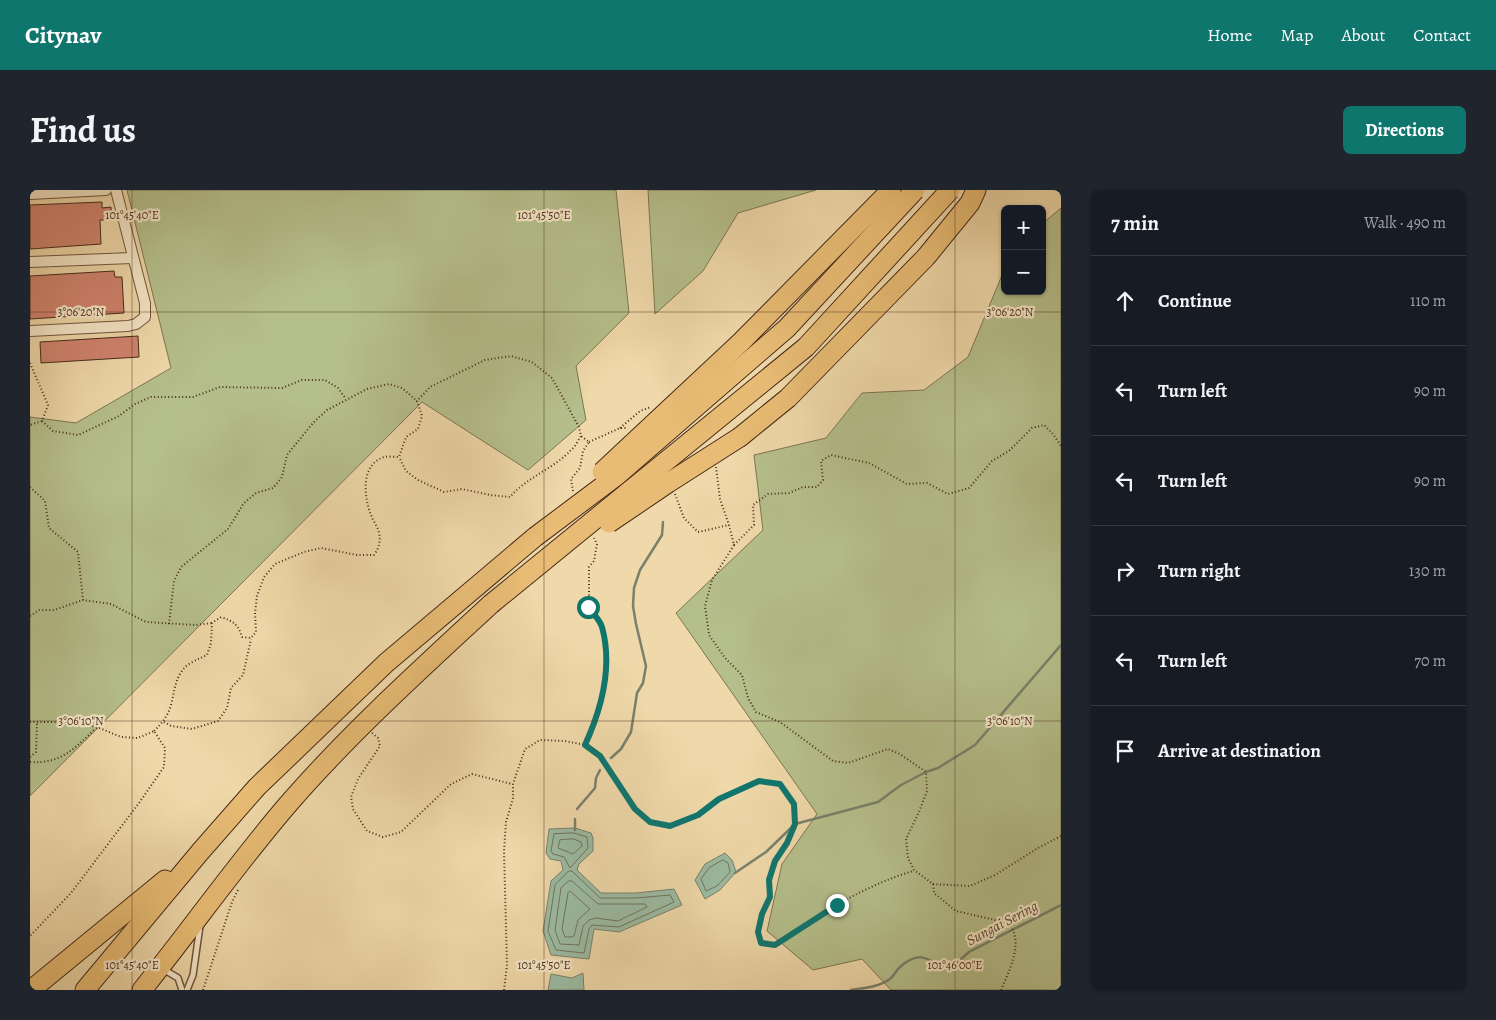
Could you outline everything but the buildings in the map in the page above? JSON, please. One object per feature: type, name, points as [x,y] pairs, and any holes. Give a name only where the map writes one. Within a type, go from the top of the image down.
[{"type":"highway","points":[[535,537],[568,501],[611,464],[740,342],[891,190]]},
{"type":"highway","points":[[85,990],[257,787],[386,664],[535,537],[615,477],[787,328],[915,190]]},
{"type":"highway","points":[[142,990],[214,895],[290,802],[363,724],[490,604],[596,520],[806,347],[950,190]]},
{"type":"highway","points":[[490,604],[668,483],[740,438],[788,398],[926,256],[970,203],[976,190]]},
{"type":"highway","points":[[31,990],[200,852]]},
{"type":"street","points":[[30,194],[106,190]]},
{"type":"street","points":[[30,331],[128,326],[136,324],[145,317],[146,308],[116,190]]},
{"type":"street","points":[[30,262],[132,258]]},
{"type":"lane","points":[[187,990],[194,975],[202,913]]},
{"type":"lane","points":[[160,967],[178,978],[182,990]]},
{"type":"path","points":[[169,624],[174,581],[181,567],[228,530],[244,503],[256,493],[273,488],[282,477],[287,455],[313,423],[327,410],[367,389],[389,384],[402,388],[417,401],[422,416],[418,429],[406,437],[399,457],[406,471],[418,480],[444,492],[462,490],[510,496],[572,449],[581,436],[579,427],[552,378],[532,362],[511,356],[485,360],[430,387],[417,401]]},
{"type":"path","points":[[30,363],[48,405],[42,421]]},
{"type":"path","points":[[42,421],[53,431],[78,435],[119,416],[135,404],[150,397],[193,397],[220,387],[282,388],[302,380],[325,380],[338,388],[346,399]]},
{"type":"path","points":[[30,425],[42,421]]},
{"type":"path","points":[[1061,446],[1054,434],[1044,425],[1032,428],[1009,451],[992,461],[969,488],[948,494],[927,483],[907,484],[869,463],[831,455],[821,462],[822,480],[817,487],[804,487],[789,493],[768,494],[753,505],[754,525],[734,544],[712,580],[705,606],[710,635],[725,658],[742,675],[748,698],[756,712],[780,722],[833,761],[848,763],[888,749],[900,754],[926,772],[927,791],[906,839],[908,858],[914,870],[933,884],[970,886],[995,875],[1061,836]]},
{"type":"path","points":[[164,722],[171,726],[192,729],[218,721],[227,708],[231,688],[243,675],[251,638],[256,632],[257,596],[264,577],[276,564],[304,552],[321,548],[357,555],[374,555],[379,547],[379,532],[370,514],[366,498],[366,476],[376,462],[384,457],[399,457]]},
{"type":"path","points":[[714,461],[719,482],[720,499],[734,544]]},
{"type":"path","points":[[30,487],[44,501],[49,528],[78,552],[83,600]]},
{"type":"path","points":[[30,616],[39,610],[54,610],[83,600],[111,604],[146,622],[196,625],[212,622],[221,617],[232,620],[238,626],[242,637],[251,638]]},
{"type":"path","points":[[585,745],[604,694],[606,659],[602,625],[588,607]]},
{"type":"path","points":[[30,722],[75,722],[97,727],[121,736],[138,738],[154,731],[164,722],[171,706],[173,690],[180,674],[189,664],[207,655],[211,644],[212,622]]},
{"type":"path","points":[[30,757],[36,752],[37,722]]},
{"type":"path","points":[[363,724],[378,738],[380,746],[358,779],[351,797],[354,809],[367,832],[383,837],[401,832],[451,784],[472,774],[513,784]]},
{"type":"path","points":[[30,762],[55,761],[63,757],[97,727]]},
{"type":"path","points":[[30,936],[71,893],[164,767],[165,748],[154,731]]},
{"type":"path","points":[[504,990],[507,966],[504,851],[506,822],[513,798],[513,784],[525,750],[540,740],[565,741],[585,745],[600,756],[635,809],[650,822],[670,826],[698,815],[719,799],[759,781],[780,784],[794,804],[795,824],[787,843],[775,861],[769,880],[770,897],[762,914],[758,932],[761,943],[775,945],[796,930],[860,892],[888,878],[914,870]]},
{"type":"path","points":[[933,884],[934,893],[956,911],[1008,923],[1014,928],[1016,937],[1014,958],[1001,990]]},
{"type":"path","points":[[204,990],[232,902],[240,886]]},
{"type":"shaded area","points":[[127,190],[616,190],[629,313],[576,366],[586,420],[528,470],[422,402],[30,796],[30,417],[76,423],[171,368]]},
{"type":"shaded area","points":[[648,190],[816,190],[738,213],[703,271],[655,314]]},
{"type":"shaded area","points":[[1061,208],[1061,990],[891,990],[862,959],[813,970],[767,931],[782,864],[817,814],[676,613],[763,530],[754,455],[826,438],[862,393],[924,390],[968,357],[1001,278],[1001,295],[1046,295],[1046,221]]},
{"type":"water","points":[[575,828],[591,833],[593,838],[593,851],[579,864],[577,870],[601,893],[636,893],[674,889],[682,905],[619,932],[594,929],[589,959],[551,955],[543,931],[551,881],[563,870],[561,861],[550,859],[546,853],[549,829]]},
{"type":"water","points":[[725,853],[732,860],[736,872],[720,890],[705,899],[695,880],[705,864]]},
{"type":"water","points":[[583,973],[584,990],[548,990],[551,974],[572,978]]},
{"type":"waterway","points":[[611,758],[621,749],[631,732],[637,693],[643,683],[646,666],[633,606],[634,588],[640,570],[662,535],[663,522]]},
{"type":"waterway","points":[[735,873],[766,852],[795,824],[878,802],[901,785],[938,768],[975,745],[1061,645]]},
{"type":"waterway","points":[[577,809],[595,788],[596,778],[600,770]]},
{"type":"waterway","points":[[575,819],[575,830]]},
{"type":"waterway","name":"Sungai Sering","points":[[851,990],[871,987],[886,982],[899,968],[911,959],[921,957],[942,968],[952,967],[969,952],[1061,905]]},
{"type":"route","points":[[588,607],[602,625],[606,659],[604,694],[585,745],[600,756],[635,809],[650,822],[670,826],[698,815],[719,799],[759,781],[780,784],[794,804],[795,824],[787,843],[775,861],[769,880],[770,897],[762,914],[758,932],[761,943],[775,945],[837,905]]}]
